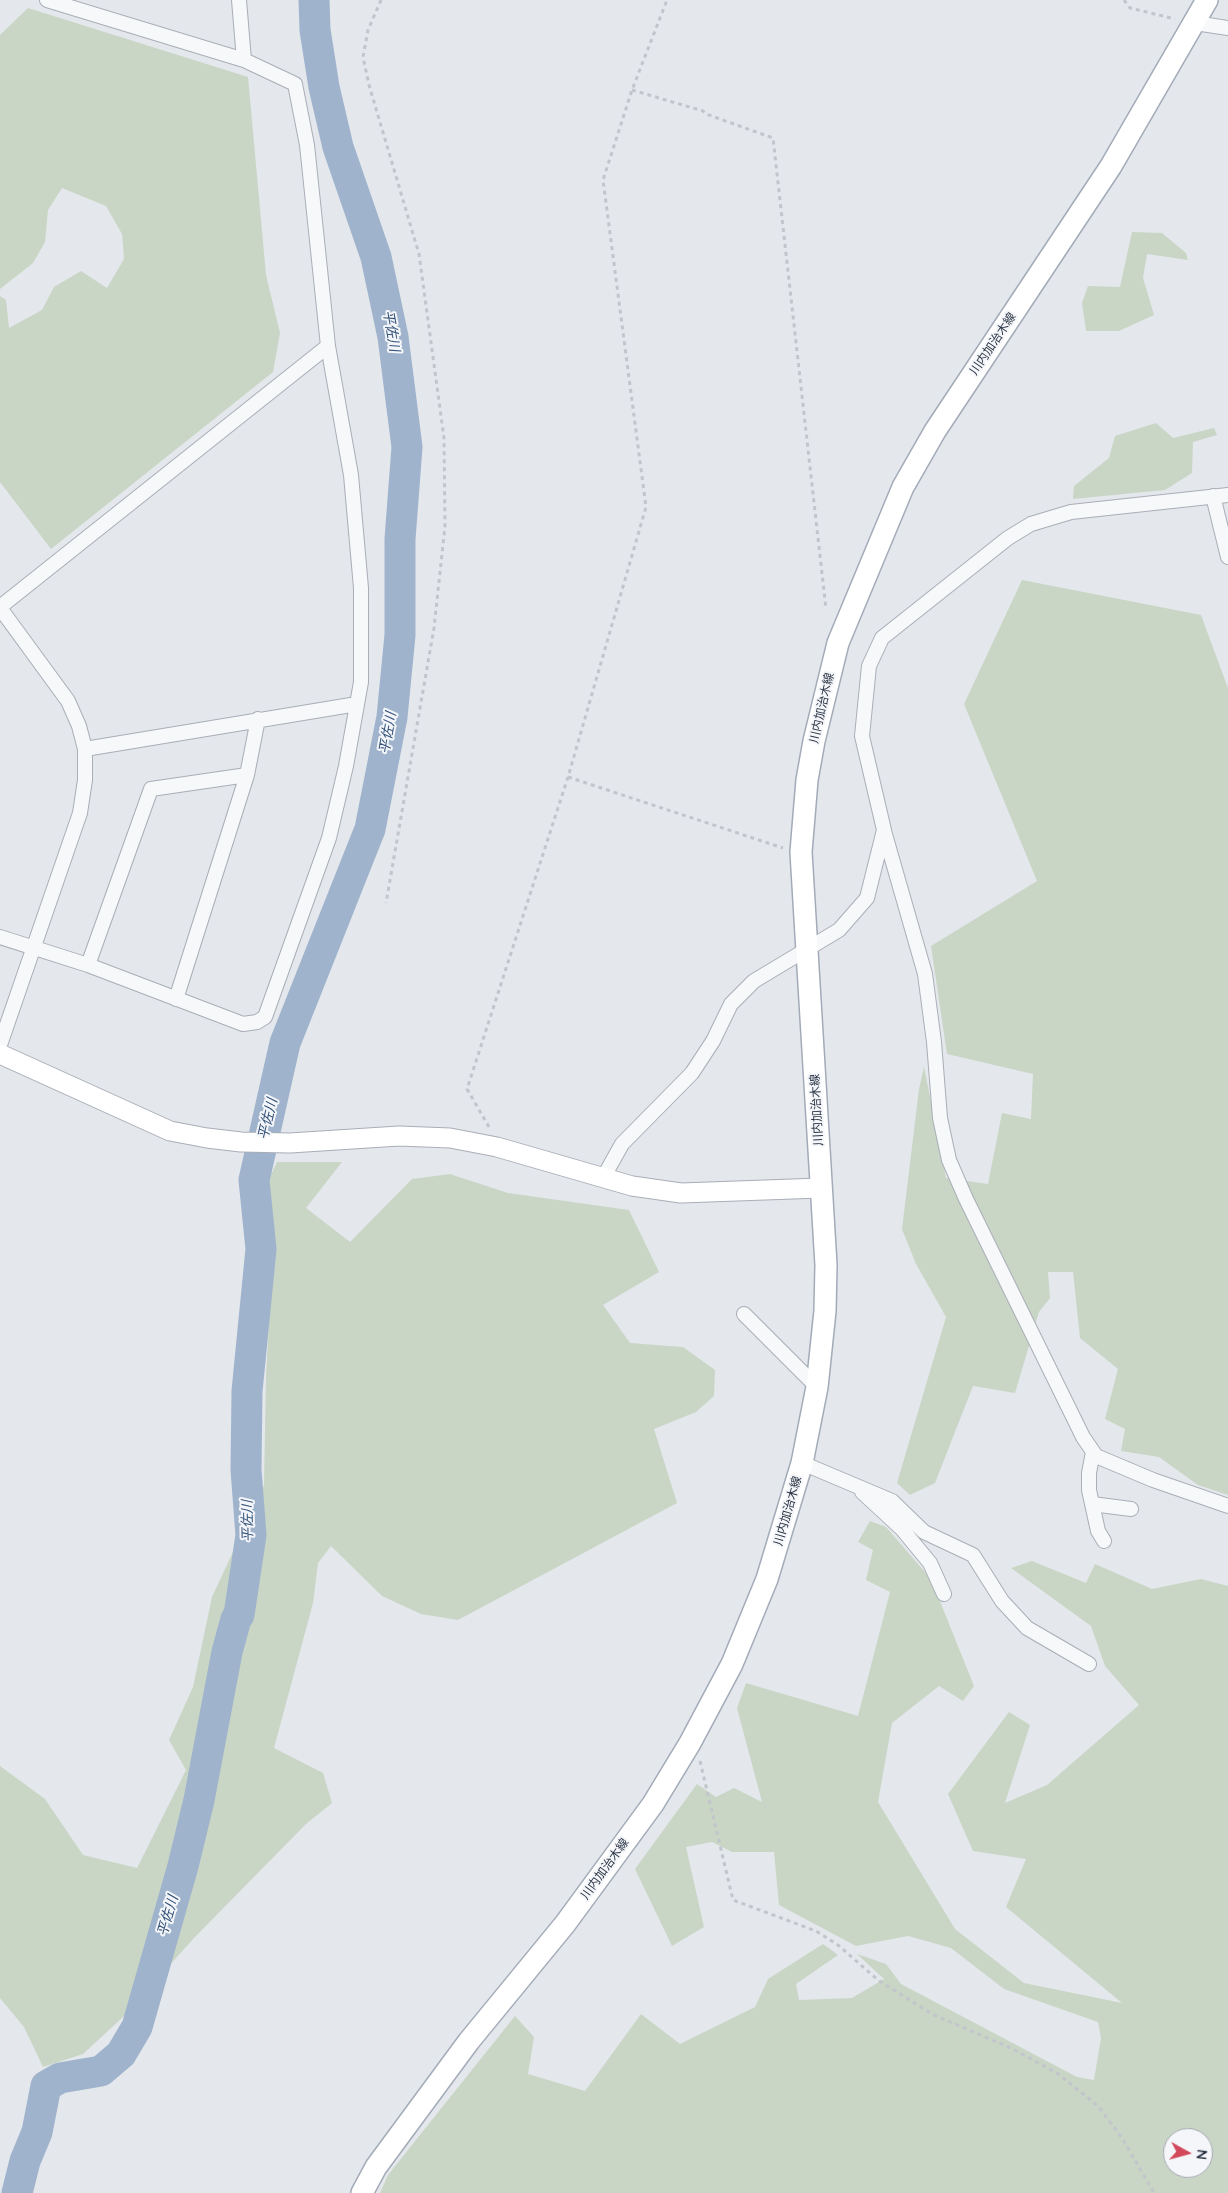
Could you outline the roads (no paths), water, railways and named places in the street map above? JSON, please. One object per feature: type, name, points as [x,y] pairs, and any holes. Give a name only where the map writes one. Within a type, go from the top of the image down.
[{"type":"main road","name":"川内加治木線","points":[[362,2193],[376,2167],[469,2040],[565,1924],[654,1804],[690,1743],[732,1664],[756,1606],[778,1544],[802,1463],[817,1387],[825,1311],[826,1265],[801,852],[807,780],[814,741],[838,643],[903,487],[935,431],[1111,166],[1208,0]]},
{"type":"street","points":[[0,937],[88,964],[244,1024],[257,1022],[265,1017],[329,838],[346,766],[361,682],[361,588],[351,475],[328,346],[307,145],[295,84],[244,60],[47,0]]},
{"type":"street","points":[[239,0],[244,60]]},
{"type":"street","points":[[1195,23],[1228,28]]},
{"type":"street","points":[[0,1045],[80,813],[85,780],[85,749],[79,726],[68,701],[0,608],[328,346]]},
{"type":"street","points":[[1228,495],[1071,512],[1031,524],[1008,538],[882,638],[869,666],[862,736],[884,830],[925,974],[934,1042],[940,1118],[949,1160],[966,1199],[1083,1437],[1096,1456],[1152,1480],[1228,1506]]},
{"type":"street","points":[[1213,496],[1228,557]]},
{"type":"street","points":[[85,749],[357,704]]},
{"type":"street","points":[[176,999],[247,775],[258,719]]},
{"type":"street","points":[[88,964],[150,789],[247,775]]},
{"type":"street","points":[[603,1178],[622,1144],[692,1073],[713,1041],[731,1004],[754,981],[839,930],[867,898],[884,830]]},
{"type":"street","points":[[0,1054],[170,1131],[207,1138],[241,1142],[290,1143],[363,1137],[422,1136],[450,1138],[498,1147],[632,1186],[681,1193],[821,1188]]},
{"type":"street","points":[[744,1314],[817,1387]]},
{"type":"street","points":[[1093,1452],[1089,1473],[1092,1504],[1098,1530],[1104,1540]]},
{"type":"street","points":[[802,1463],[892,1501],[924,1532],[973,1555],[1002,1602],[1028,1628],[1089,1664]]},
{"type":"street","points":[[852,1483],[902,1529],[930,1563],[944,1594]]},
{"type":"street","points":[[1092,1504],[1132,1509]]},
{"type":"waterway","name":"平佐川","points":[[17,2193],[25,2161],[37,2132],[46,2086],[60,2078],[101,2071],[121,2054],[137,2027],[183,1866],[199,1800],[227,1652],[236,1619],[239,1615],[251,1535],[246,1470],[247,1391],[261,1249],[254,1180],[285,1043],[370,829],[392,717],[400,635],[400,539],[407,447],[393,337],[376,257],[338,147],[324,87],[315,30],[314,0]]}]
